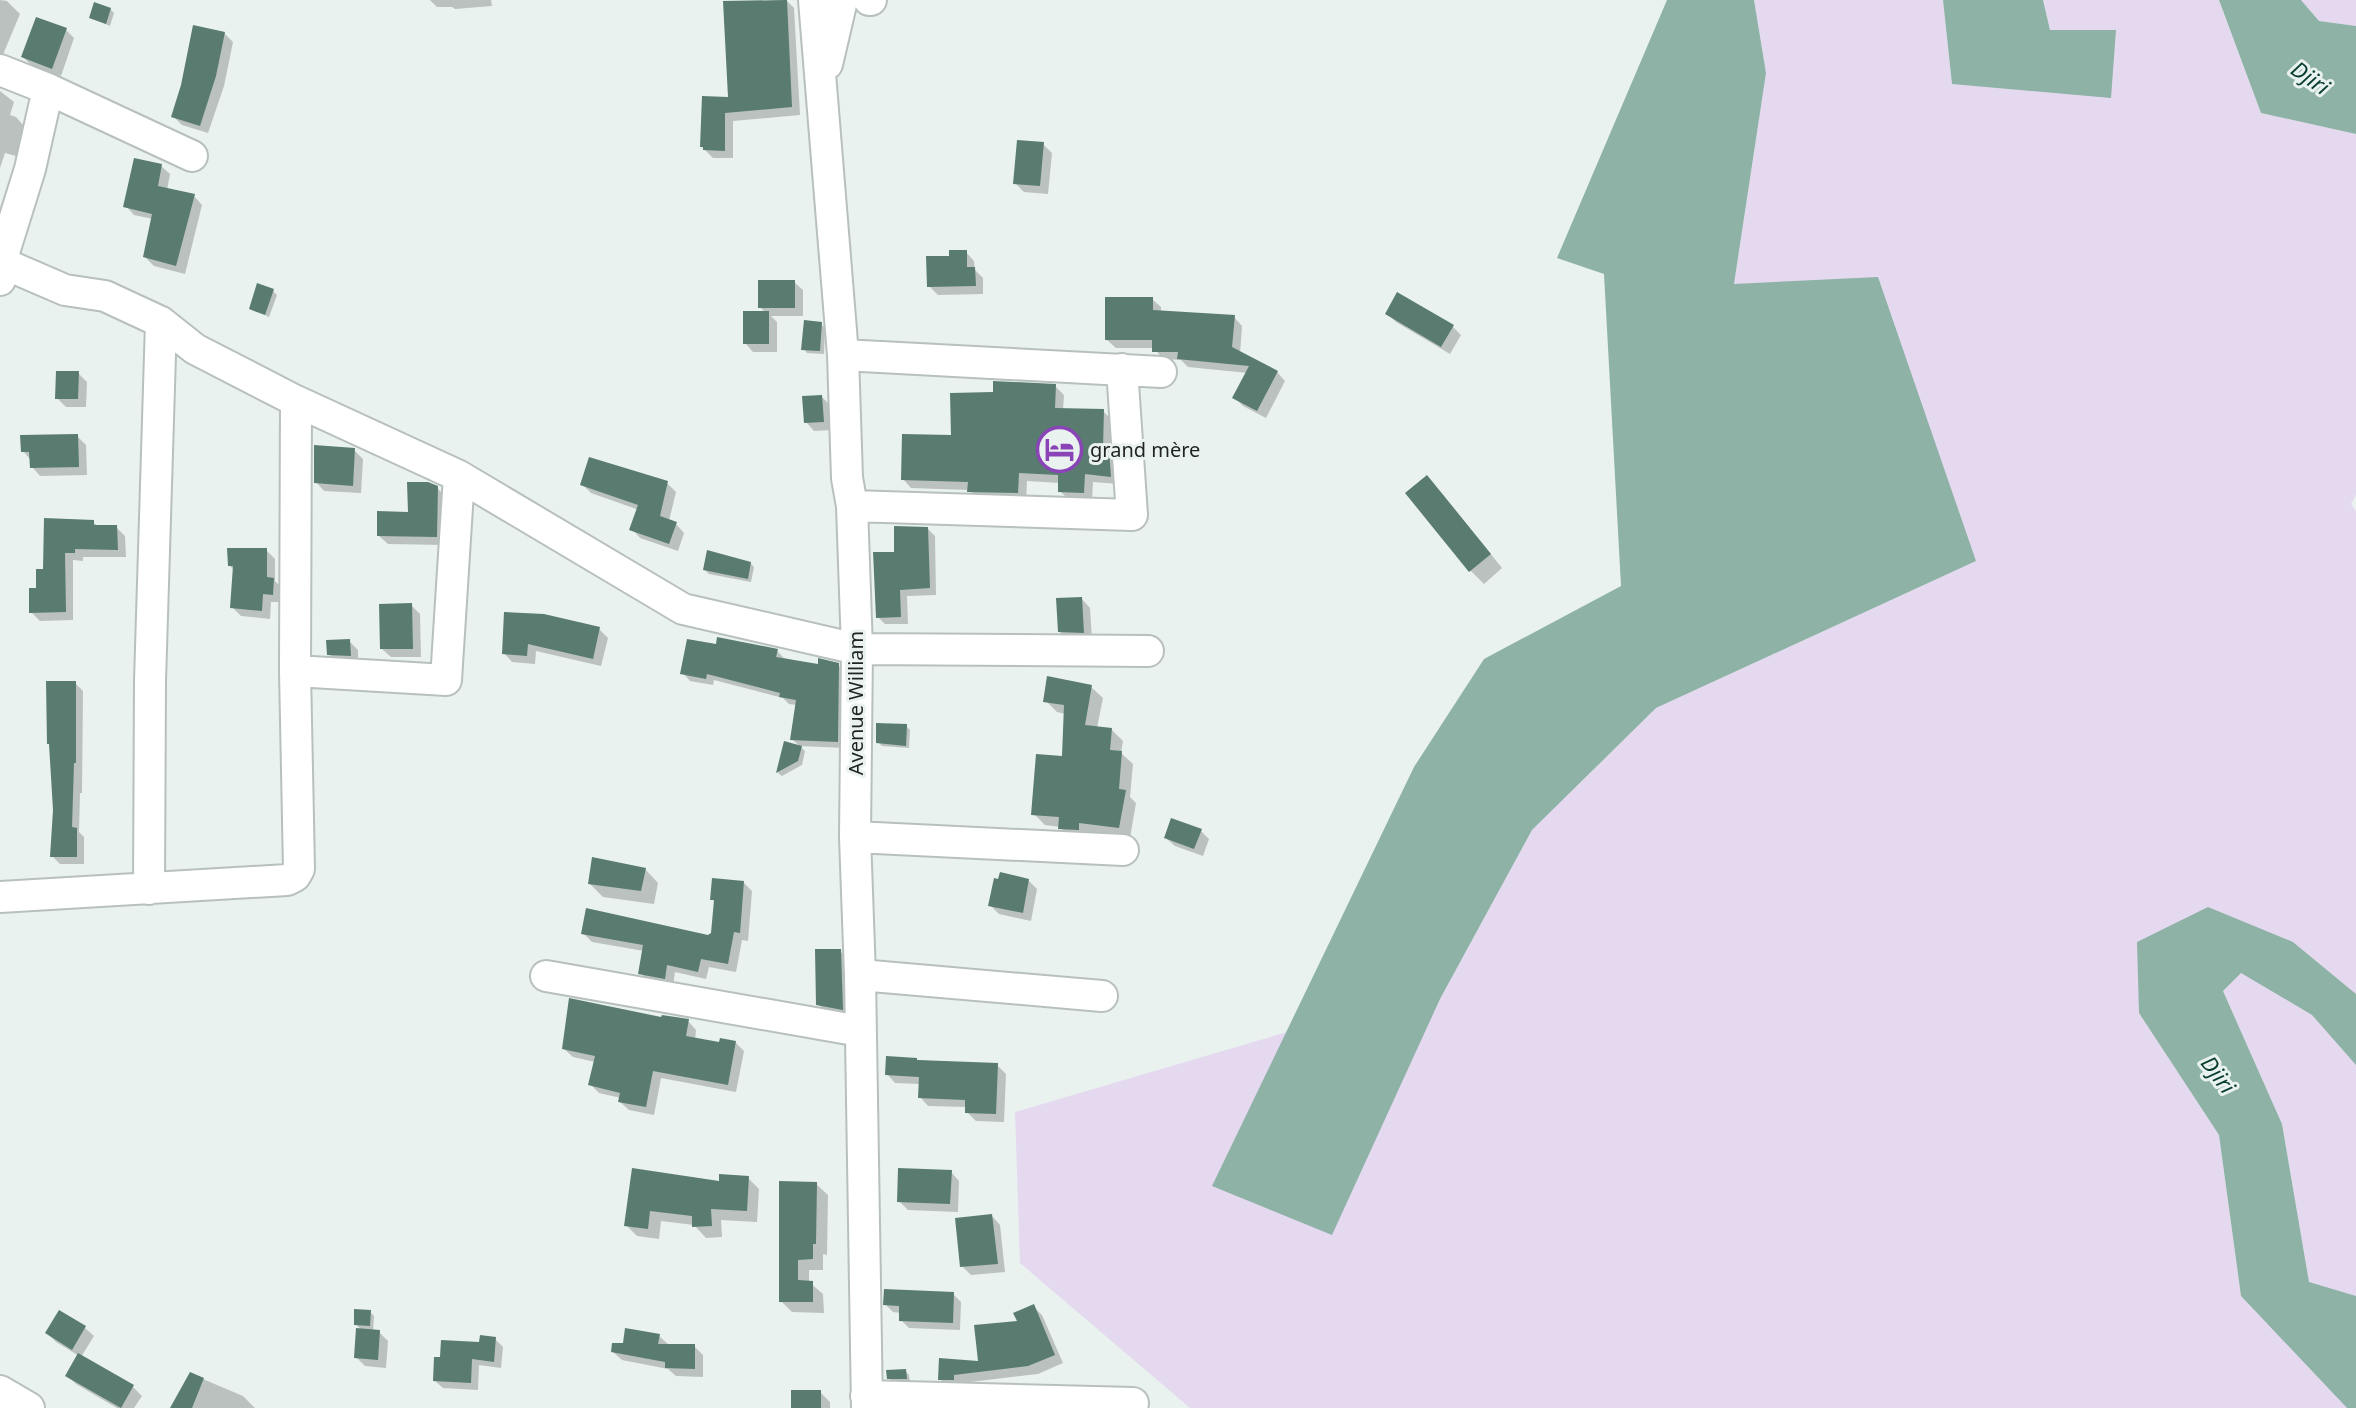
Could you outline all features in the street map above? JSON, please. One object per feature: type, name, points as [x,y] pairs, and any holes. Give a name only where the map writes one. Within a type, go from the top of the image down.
[{"type":"street","name":"Avenue William","points":[[814,0],[843,355],[847,478],[852,506],[857,649],[855,837],[866,1402]]},
{"type":"street","points":[[821,90],[842,0]]},
{"type":"street","points":[[0,70],[192,156]]},
{"type":"street","points":[[0,282],[0,262],[30,169],[48,89]]},
{"type":"street","points":[[0,262],[65,290],[105,296],[161,322],[195,349],[296,401],[459,476],[683,609],[857,649],[1148,651]]},
{"type":"street","points":[[149,889],[151,633],[161,322]]},
{"type":"street","points":[[843,355],[1161,372]]},
{"type":"street","points":[[852,506],[1132,515],[1122,369]]},
{"type":"street","points":[[0,897],[287,880],[295,876],[299,869],[295,671],[296,401]]},
{"type":"street","points":[[295,671],[446,680],[459,476]]},
{"type":"street","points":[[855,837],[1123,850]]},
{"type":"street","points":[[860,975],[1102,996]]},
{"type":"street","points":[[546,976],[860,1031]]},
{"type":"street","points":[[0,1391],[29,1408]]},
{"type":"street","points":[[866,1402],[1133,1403]]},
{"type":"shaded area","points":[[1754,0],[1943,0],[1952,84],[2050,30],[2043,0],[2219,0],[2261,113],[2356,134],[2356,495],[2351,504],[2356,511],[2356,994],[2293,942],[2139,1013],[2219,1135],[2241,1296],[2347,1408],[1190,1408],[1020,1263],[1015,1112],[1287,1032],[1213,1186],[1440,999],[1532,830],[1656,708],[1976,561],[1734,284],[1766,73]]},
{"type":"shaded area","points":[[2301,0],[2356,0],[2356,26],[2319,21]]},
{"type":"shaded area","points":[[2241,972],[2312,1015],[2356,1065],[2356,1296],[2309,1283],[2282,1124],[2223,991]]},
{"type":"water","points":[[1667,0],[1754,0],[1766,73],[1734,284],[1878,277],[1976,561],[1656,708],[1532,830],[1440,999],[1332,1235],[1212,1186],[1414,767],[1484,659],[1621,586],[1604,274],[1557,258]]},
{"type":"water","points":[[1943,0],[2043,0],[2050,30],[2116,30],[2111,98],[1952,84]]},
{"type":"water","name":"Djiri","points":[[2219,0],[2301,0],[2319,21],[2356,26],[2356,134],[2261,113]]},
{"type":"water","name":"Djiri","points":[[2208,907],[2293,942],[2356,994],[2356,1065],[2312,1015],[2241,973],[2223,991],[2282,1124],[2309,1282],[2356,1296],[2356,1408],[2347,1408],[2241,1296],[2219,1135],[2139,1013],[2137,942]]},
{"type":"building","points":[[787,0],[792,107],[725,113],[725,151],[703,150],[700,147],[702,96],[728,97],[723,1]]},
{"type":"building","points":[[94,2],[111,8],[106,24],[89,18]]},
{"type":"building","points":[[36,17],[67,28],[52,69],[21,57]]},
{"type":"building","points":[[193,25],[225,32],[216,76],[200,126],[171,117]]},
{"type":"building","points":[[1017,140],[1044,142],[1040,186],[1013,184]]},
{"type":"building","points":[[134,158],[162,164],[158,186],[195,194],[176,266],[143,257],[152,214],[123,207]]},
{"type":"building","points":[[949,250],[967,250],[967,267],[975,267],[976,286],[927,287],[926,256],[949,256]]},
{"type":"building","points":[[758,280],[795,280],[795,308],[758,308]]},
{"type":"building","points":[[257,283],[274,289],[265,315],[249,309]]},
{"type":"building","points":[[1397,292],[1454,325],[1441,347],[1385,314]]},
{"type":"building","points":[[1105,297],[1153,297],[1153,310],[1235,315],[1232,347],[1278,371],[1257,411],[1232,398],[1249,366],[1177,359],[1178,352],[1152,352],[1152,340],[1105,340]]},
{"type":"building","points":[[743,311],[769,311],[769,344],[743,344]]},
{"type":"building","points":[[804,320],[822,322],[820,351],[801,350]]},
{"type":"building","points":[[56,371],[79,371],[78,399],[55,399]]},
{"type":"building","points":[[993,381],[1056,384],[1055,408],[1104,409],[1103,448],[1109,449],[1111,477],[1085,474],[1084,493],[1058,492],[1058,475],[1019,473],[1018,493],[967,492],[968,482],[901,480],[902,434],[951,435],[950,393],[993,392]]},
{"type":"building","points":[[822,395],[824,422],[804,423],[802,396]]},
{"type":"building","points":[[78,434],[79,467],[30,468],[29,452],[21,452],[20,435]]},
{"type":"building","points":[[314,445],[355,448],[353,486],[314,483]]},
{"type":"building","points":[[589,457],[668,481],[660,516],[677,522],[669,544],[629,530],[638,505],[580,485]]},
{"type":"building","points":[[1427,475],[1491,554],[1469,572],[1405,493]]},
{"type":"building","points":[[407,482],[428,482],[438,486],[437,537],[377,536],[377,511],[408,512]]},
{"type":"building","points":[[44,518],[94,520],[94,525],[117,525],[118,550],[75,549],[75,553],[65,553],[66,612],[29,613],[29,588],[36,588],[36,569],[43,569]]},
{"type":"building","points":[[894,526],[928,527],[930,588],[900,590],[901,617],[876,618],[873,552],[894,552]]},
{"type":"building","points":[[227,548],[267,548],[267,577],[274,578],[273,595],[263,594],[262,611],[230,608],[233,566],[228,566]]},
{"type":"building","points":[[707,550],[751,562],[748,579],[703,570]]},
{"type":"building","points":[[1082,597],[1084,633],[1058,632],[1056,598]]},
{"type":"building","points":[[412,603],[413,649],[380,649],[379,604]]},
{"type":"building","points":[[504,612],[544,614],[600,627],[593,659],[528,644],[527,656],[502,654]]},
{"type":"building","points":[[717,637],[778,649],[776,657],[818,664],[818,658],[839,663],[838,742],[790,740],[796,700],[779,697],[780,693],[707,674],[706,679],[680,674],[687,639],[716,644]]},
{"type":"building","points":[[350,639],[351,656],[327,655],[326,640]]},
{"type":"building","points":[[1047,676],[1092,685],[1085,725],[1112,728],[1110,750],[1122,751],[1119,789],[1126,790],[1119,828],[1079,823],[1079,830],[1058,829],[1059,817],[1031,815],[1036,754],[1062,756],[1064,705],[1043,702]]},
{"type":"building","points":[[46,681],[76,681],[72,827],[77,828],[77,857],[50,857],[53,810],[47,744]]},
{"type":"building","points":[[876,723],[907,724],[906,746],[876,743]]},
{"type":"building","points":[[784,741],[802,746],[798,761],[776,773]]},
{"type":"building","points":[[1171,818],[1202,829],[1194,849],[1164,838]]},
{"type":"building","points":[[592,857],[646,868],[641,891],[588,884]]},
{"type":"building","points":[[1000,872],[1029,879],[1023,913],[988,906],[994,878],[998,879]]},
{"type":"building","points":[[712,878],[744,881],[740,933],[734,932],[728,964],[701,959],[698,972],[667,965],[665,979],[638,974],[643,945],[581,934],[586,908],[708,935],[711,933],[714,900],[710,900]]},
{"type":"building","points":[[815,949],[841,949],[843,1010],[816,1005]]},
{"type":"building","points":[[569,998],[661,1017],[689,1019],[686,1036],[719,1042],[720,1038],[736,1041],[728,1085],[653,1071],[646,1107],[618,1102],[620,1093],[588,1085],[595,1056],[562,1049]]},
{"type":"building","points":[[886,1056],[998,1063],[996,1114],[965,1113],[965,1100],[918,1098],[919,1077],[885,1075]]},
{"type":"building","points":[[632,1168],[719,1181],[719,1174],[749,1176],[747,1211],[711,1209],[712,1226],[692,1227],[692,1216],[650,1211],[648,1229],[624,1226]]},
{"type":"building","points":[[898,1168],[952,1170],[950,1204],[897,1202]]},
{"type":"building","points":[[779,1181],[817,1182],[813,1259],[798,1260],[798,1280],[813,1281],[813,1302],[779,1302]]},
{"type":"building","points":[[992,1214],[998,1264],[960,1267],[955,1218]]},
{"type":"building","points":[[884,1289],[954,1292],[953,1323],[899,1321],[899,1306],[883,1305]]},
{"type":"building","points":[[1034,1304],[1055,1355],[1028,1366],[954,1375],[954,1380],[938,1380],[939,1358],[978,1361],[974,1325],[1017,1321],[1013,1313]]},
{"type":"building","points":[[354,1309],[371,1310],[370,1326],[354,1325]]},
{"type":"building","points":[[59,1310],[86,1326],[72,1350],[45,1333]]},
{"type":"building","points":[[356,1328],[380,1330],[378,1360],[354,1358]]},
{"type":"building","points":[[625,1328],[660,1334],[658,1344],[695,1344],[695,1369],[665,1368],[665,1362],[611,1352],[612,1343],[623,1343]]},
{"type":"building","points":[[480,1335],[496,1337],[494,1362],[472,1359],[471,1383],[433,1381],[434,1357],[440,1357],[441,1340],[479,1342]]},
{"type":"building","points":[[78,1353],[134,1385],[121,1408],[65,1376]]},
{"type":"building","points":[[906,1369],[907,1379],[887,1379],[886,1370]]},
{"type":"building","points":[[190,1372],[204,1378],[192,1408],[170,1408]]},
{"type":"building","points":[[791,1390],[821,1390],[821,1408],[791,1408]]},
{"type":"place","name":"grand mère","points":[[1059,449]]}]
